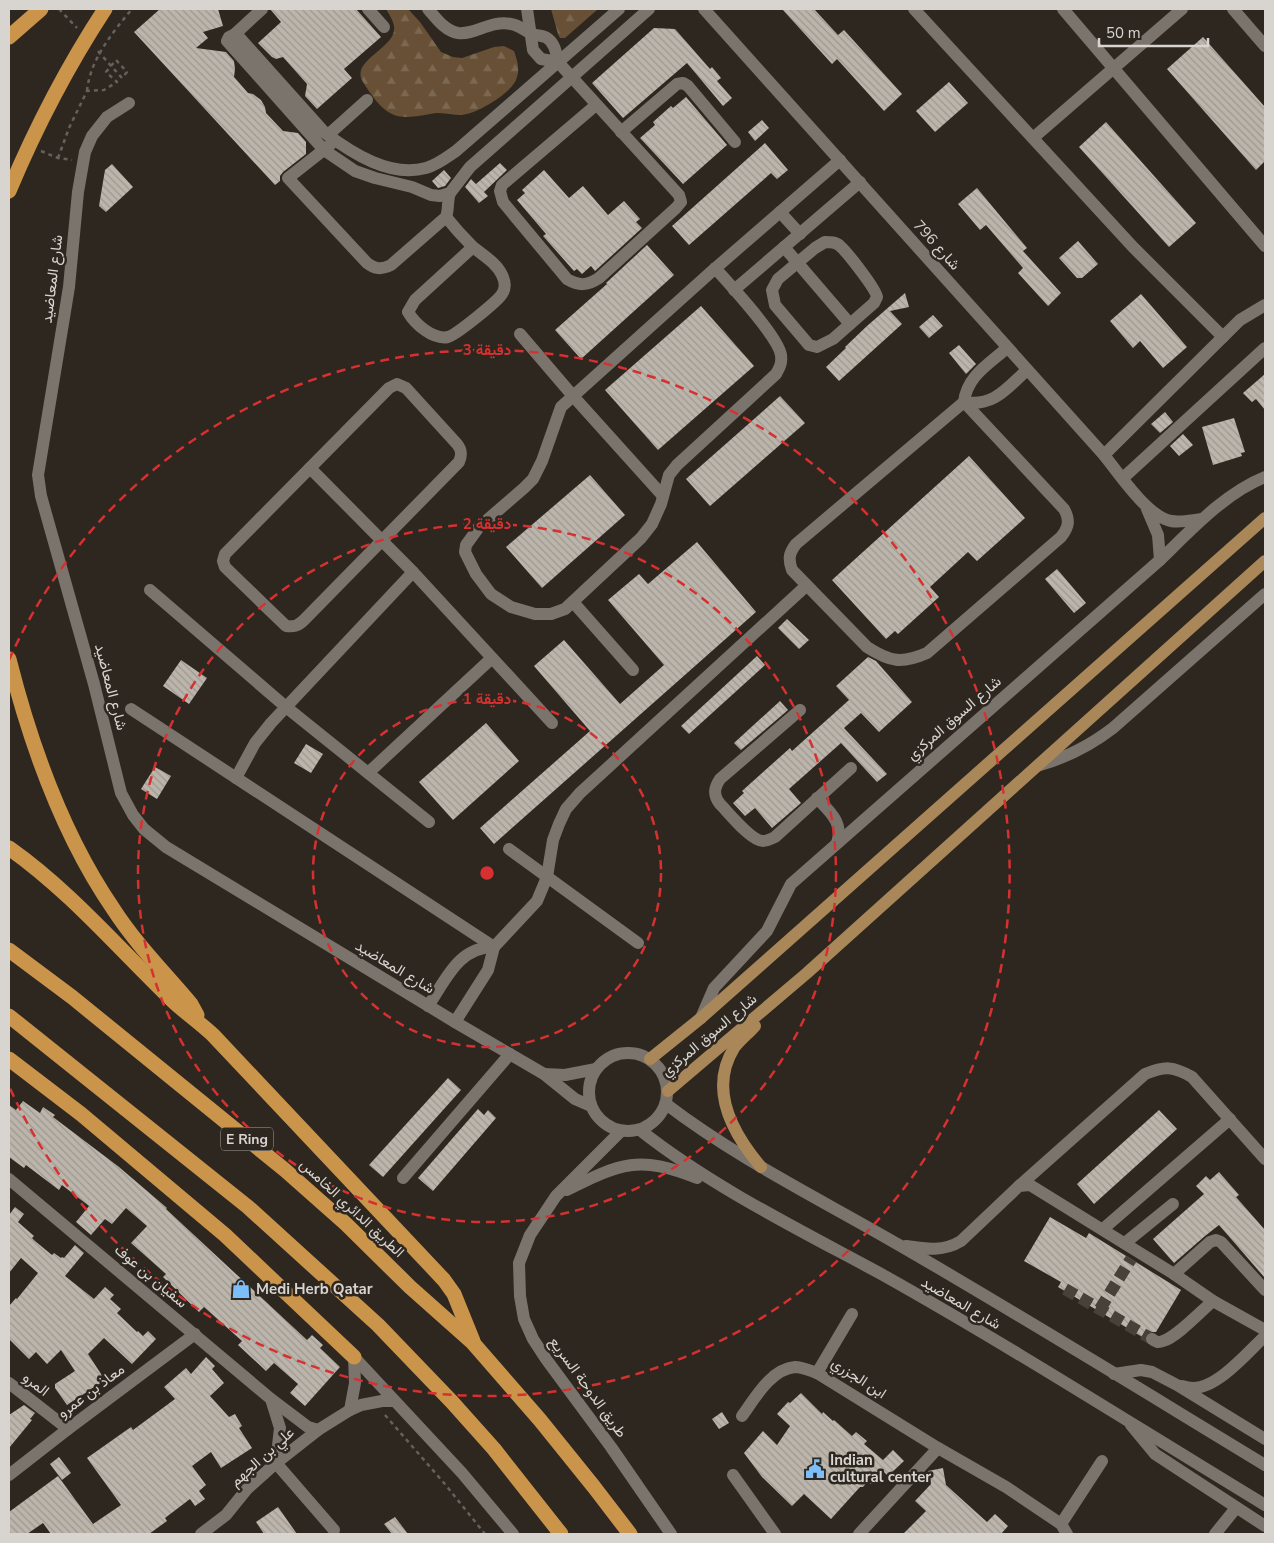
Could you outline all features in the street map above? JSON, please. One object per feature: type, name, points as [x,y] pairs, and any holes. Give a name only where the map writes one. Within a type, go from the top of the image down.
[{"type":"highway","points":[[9,37],[40,9]]},
{"type":"highway","points":[[9,191],[28,145],[77,52],[105,9]]},
{"type":"highway","points":[[9,659],[15,683],[46,776],[64,822],[79,853],[114,912],[191,1004],[205,1028]]},
{"type":"highway","points":[[9,848],[51,881],[91,918],[173,1001],[205,1028],[444,1280],[457,1301],[473,1343]]},
{"type":"highway","name":"الطريق الدائري الخامس","points":[[9,950],[72,997],[285,1170],[346,1224],[410,1287],[473,1343],[594,1486],[630,1534]]},
{"type":"highway","points":[[9,1016],[248,1207],[378,1325],[494,1449],[561,1534]]},
{"type":"highway","points":[[9,1059],[81,1114],[225,1235],[354,1357]]},
{"type":"main road","name":"شارع السوق المركزي","points":[[650,1059],[701,1018],[1265,518]]},
{"type":"main road","name":"شارع السوق المركزي","points":[[667,1097],[1265,561]]},
{"type":"main road","points":[[761,1167],[747,1151],[733,1128],[725,1105],[724,1075],[735,1046],[807,973]]},
{"type":"street","points":[[262,9],[229,37],[228,42],[324,150],[355,170],[375,178],[440,196],[450,193]]},
{"type":"street","points":[[368,9],[384,27]]},
{"type":"street","points":[[428,9],[444,26],[457,33],[469,32],[490,24],[504,23],[514,24],[531,34],[547,38],[555,47],[558,62],[679,195],[681,202],[676,208],[599,278],[591,284],[584,285],[575,284],[567,279],[503,202],[500,191],[502,186],[596,105]]},
{"type":"street","points":[[526,9],[533,50],[541,59],[558,62]]},
{"type":"street","points":[[234,34],[242,40],[331,137],[364,159],[405,170],[424,169],[443,161],[456,151],[619,9]]},
{"type":"street","points":[[367,100],[331,137],[324,150],[288,178],[366,263],[379,269],[391,265],[446,217],[448,209],[447,200],[450,193],[470,167],[649,9]]},
{"type":"street","name":"شارع 796","points":[[704,9],[1104,455],[1144,504],[1159,517],[1170,521],[1180,522],[1202,519]]},
{"type":"street","points":[[914,9],[1133,247],[1223,337]]},
{"type":"street","points":[[1063,9],[1265,246]]},
{"type":"street","points":[[1033,138],[1182,9]]},
{"type":"street","points":[[1233,9],[1265,46]]},
{"type":"street","points":[[621,132],[677,84],[683,83],[686,84],[735,142]]},
{"type":"street","name":"شارع المعاضيد","points":[[129,103],[107,117],[92,136],[85,152],[78,192],[69,287],[38,476],[41,496],[94,684],[121,793],[133,815],[155,839],[428,1006],[544,1074],[575,1099],[590,1106]]},
{"type":"street","points":[[456,151],[470,167]]},
{"type":"street","points":[[715,268],[770,334],[779,348],[781,365],[776,374],[677,465],[669,475],[661,504],[652,524],[641,538],[565,609],[551,614],[534,614],[516,609],[492,594],[476,574],[465,552],[466,545],[478,527],[532,479],[542,461],[561,407],[715,268],[840,160]]},
{"type":"street","points":[[734,290],[860,182]]},
{"type":"street","points":[[780,212],[800,234]]},
{"type":"street","points":[[446,217],[473,247],[494,264],[502,274],[505,285],[499,299],[449,337],[435,336],[413,320],[408,312],[415,300],[473,247]]},
{"type":"street","points":[[825,242],[835,243],[840,246],[876,293],[876,299],[874,303],[833,338],[821,346],[809,345],[776,305],[772,290],[778,279],[797,263],[825,242]]},
{"type":"street","points":[[784,247],[850,324]]},
{"type":"street","points":[[1104,455],[1240,320],[1265,305]]},
{"type":"street","points":[[520,334],[572,396],[663,496]]},
{"type":"street","points":[[964,402],[1064,509],[1068,516],[1066,531],[927,654],[912,660],[897,661],[882,657],[867,647],[806,586],[792,570],[789,561],[790,552],[796,544],[964,402],[968,385],[974,377],[1007,348]]},
{"type":"street","points":[[1123,478],[1265,348]]},
{"type":"street","points":[[964,402],[976,404],[994,399],[1027,370]]},
{"type":"street","points":[[392,385],[402,385],[406,388],[461,449],[459,462],[299,625],[293,627],[286,626],[280,622],[225,567],[223,561],[225,554],[310,468],[392,385]]},
{"type":"street","points":[[310,468],[413,572],[552,724]]},
{"type":"street","name":"شارع السوق المركزي","points":[[701,1018],[714,988],[767,931],[791,884],[1160,560],[1202,519],[1227,500],[1265,477]]},
{"type":"street","name":"شارع 796","points":[[1144,504],[1158,535],[1160,560]]},
{"type":"street","points":[[236,778],[255,743],[286,707],[413,572]]},
{"type":"street","points":[[455,1022],[488,970],[494,947],[537,901],[547,877],[553,840],[566,809],[580,793],[806,586]]},
{"type":"street","points":[[150,590],[286,707],[429,822]]},
{"type":"street","name":"شارع السوق المركزي","points":[[1040,764],[1072,754],[1114,728],[1265,594]]},
{"type":"street","points":[[572,602],[633,670]]},
{"type":"street","points":[[368,773],[492,658]]},
{"type":"street","points":[[131,710],[494,947]]},
{"type":"street","points":[[800,710],[720,778],[714,791],[716,798],[752,837],[763,841],[775,837],[852,768]]},
{"type":"street","points":[[817,798],[836,819],[839,830],[837,843]]},
{"type":"street","points":[[836,819],[848,821],[862,820]]},
{"type":"street","points":[[509,848],[638,943]]},
{"type":"street","points":[[428,1006],[460,960],[476,949],[494,947]]},
{"type":"street","points":[[626,1053],[638,1054],[650,1059],[663,1073],[667,1097],[656,1120],[640,1130],[630,1132],[608,1127],[597,1118],[590,1106],[588,1093],[590,1081],[596,1069],[604,1060],[626,1053]]},
{"type":"street","points":[[403,1178],[510,1054]]},
{"type":"street","points":[[900,1245],[928,1250],[952,1246],[961,1241],[1019,1186],[1145,1074],[1158,1068],[1169,1067],[1181,1070],[1192,1077],[1265,1158]]},
{"type":"street","points":[[544,1074],[572,1074],[596,1069]]},
{"type":"street","name":"شارع المعاضيد","points":[[667,1097],[714,1138],[761,1167],[900,1245],[1265,1465]]},
{"type":"street","points":[[1103,1229],[1230,1119]]},
{"type":"street","name":"شارع المعاضيد","points":[[640,1130],[672,1155],[733,1192],[882,1275],[1125,1418],[1265,1505]]},
{"type":"street","name":"طريق الدوحة السريع","points":[[621,1131],[556,1196],[530,1235],[519,1263],[520,1296],[524,1319],[533,1339],[546,1360],[611,1447],[672,1534]]},
{"type":"street","points":[[556,1196],[605,1171],[638,1164],[670,1168],[733,1192]]},
{"type":"street","name":"سفيان بن عوف","points":[[9,1179],[271,1399],[308,1427],[318,1430]]},
{"type":"street","points":[[1019,1186],[1030,1185],[1037,1188],[1103,1229],[1131,1251],[1174,1274],[1213,1301],[1265,1330]]},
{"type":"street","points":[[1131,1251],[1173,1204]]},
{"type":"street","points":[[1174,1274],[1210,1242],[1216,1240],[1221,1242],[1265,1290]]},
{"type":"street","points":[[1152,1339],[1161,1342],[1172,1338],[1213,1301]]},
{"type":"street","name":"ابن الجزري","points":[[852,1314],[817,1372],[938,1448],[1006,1487],[1064,1529],[1102,1461]]},
{"type":"street","name":"معاذ بن عمرو","points":[[9,1475],[195,1334]]},
{"type":"street","points":[[1177,1385],[1193,1388],[1211,1383],[1223,1376],[1265,1336]]},
{"type":"street","points":[[354,1357],[462,1472],[513,1534]]},
{"type":"street","points":[[350,1410],[355,1383],[354,1357]]},
{"type":"street","points":[[742,1416],[769,1381],[783,1369],[796,1367],[817,1372]]},
{"type":"street","points":[[1114,1374],[1141,1370],[1152,1372],[1177,1385],[1265,1439]]},
{"type":"street","name":"المرو","points":[[9,1383],[68,1429]]},
{"type":"street","points":[[271,1399],[280,1428],[276,1463],[334,1530]]},
{"type":"street","name":"علي بن الجهم","points":[[202,1534],[226,1514],[247,1489],[276,1463],[318,1430],[350,1410],[367,1404],[394,1401]]},
{"type":"street","points":[[1125,1418],[1154,1454],[1265,1526]]},
{"type":"street","points":[[860,1534],[938,1448]]},
{"type":"street","points":[[733,1475],[775,1534]]},
{"type":"street","points":[[1215,1534],[1236,1508]]},
{"type":"path","points":[[58,158],[69,128],[87,91],[89,77],[105,44],[132,9]]},
{"type":"path","points":[[87,91],[104,90],[118,82],[106,72],[116,60],[127,72],[122,78]]},
{"type":"path","points":[[28,145],[58,158],[83,162]]},
{"type":"path","points":[[367,1404],[387,1417],[485,1534]]},
{"type":"green space","points":[[386,9],[408,9],[420,22],[441,52],[453,57],[462,58],[494,47],[504,46],[514,51],[518,70],[514,83],[494,101],[469,114],[436,113],[401,117],[390,113],[372,95],[360,74],[362,67],[389,41],[393,34],[394,26]]},
{"type":"green space","points":[[551,9],[598,9],[565,38],[560,38]]},
{"type":"building","points":[[160,9],[218,9],[223,26],[203,32],[208,38],[196,48],[226,52],[234,61],[234,77],[248,93],[261,100],[266,113],[283,131],[298,133],[306,142],[306,154],[283,172],[280,176],[280,181],[275,185],[134,32]]},
{"type":"building","points":[[270,9],[356,9],[381,37],[344,69],[352,78],[317,109],[305,96],[307,84],[283,57],[276,59],[272,57],[258,43],[281,22]]},
{"type":"building","points":[[782,9],[814,9],[838,35],[844,30],[902,94],[884,111],[837,59],[832,64]]},
{"type":"building","points":[[654,28],[675,29],[710,69],[712,67],[721,78],[717,81],[732,98],[723,106],[687,63],[623,118],[592,83]]},
{"type":"building","points":[[1203,37],[1265,107],[1265,161],[1256,170],[1167,69]]},
{"type":"building","points":[[949,82],[968,103],[935,132],[916,111]]},
{"type":"building","points":[[686,97],[727,145],[683,184],[640,138],[655,125],[653,122],[671,106],[673,108]]},
{"type":"building","points":[[762,120],[769,128],[755,141],[748,132]]},
{"type":"building","points":[[1106,122],[1196,223],[1169,247],[1079,147]]},
{"type":"building","points":[[765,143],[788,170],[777,179],[771,173],[689,245],[672,226]]},
{"type":"building","points":[[500,163],[507,170],[484,192],[488,196],[479,203],[465,187],[471,179],[476,184]]},
{"type":"building","points":[[112,164],[133,187],[106,212],[99,206],[105,170]]},
{"type":"building","points":[[444,170],[451,178],[445,186],[438,188],[432,181]]},
{"type":"building","points":[[544,170],[569,198],[583,186],[608,215],[624,201],[640,219],[636,222],[642,228],[595,271],[591,266],[582,274],[577,269],[574,271],[543,236],[546,234],[517,200],[525,193],[522,190]]},
{"type":"building","points":[[977,188],[1027,248],[1023,251],[1061,293],[1048,306],[1018,273],[1023,268],[986,225],[980,230],[958,204]]},
{"type":"building","points":[[1078,241],[1098,264],[1082,278],[1077,278],[1059,258]]},
{"type":"building","points":[[647,245],[674,275],[581,359],[555,330],[607,284]]},
{"type":"building","points":[[905,293],[909,307],[890,311],[902,324],[839,381],[826,367],[867,326]]},
{"type":"building","points":[[1141,294],[1187,347],[1163,368],[1140,341],[1133,348],[1110,321]]},
{"type":"building","points":[[701,306],[754,366],[658,450],[605,390]]},
{"type":"building","points":[[933,315],[943,326],[929,338],[919,327]]},
{"type":"building","points":[[959,345],[976,364],[966,374],[949,353]]},
{"type":"building","points":[[1265,374],[1265,410],[1256,399],[1252,402],[1243,393]]},
{"type":"building","points":[[780,396],[805,423],[710,506],[686,479]]},
{"type":"building","points":[[1165,412],[1173,422],[1160,433],[1151,424]]},
{"type":"building","points":[[1234,418],[1245,452],[1241,453],[1242,456],[1213,465],[1202,427]]},
{"type":"building","points":[[1183,434],[1193,445],[1179,456],[1170,446]]},
{"type":"building","points":[[969,456],[1025,518],[977,561],[968,552],[930,587],[939,597],[898,634],[895,631],[886,639],[832,580]]},
{"type":"building","points":[[590,475],[625,515],[542,588],[506,547]]},
{"type":"building","points":[[697,542],[756,612],[494,844],[480,828],[590,731],[534,666],[564,640],[620,704],[664,665],[608,600],[639,574],[648,584]]},
{"type":"building","points":[[1057,569],[1086,603],[1074,613],[1045,579]]},
{"type":"building","points":[[787,619],[809,640],[799,649],[778,628]]},
{"type":"building","points":[[757,656],[765,665],[689,734],[681,726]]},
{"type":"building","points":[[868,657],[876,661],[912,702],[879,732],[861,713],[844,728],[887,774],[877,782],[841,743],[789,789],[801,803],[772,828],[755,808],[745,816],[733,803],[744,793],[742,791],[790,748],[792,751],[849,700],[836,686]]},
{"type":"building","points":[[181,660],[207,678],[189,704],[163,686]]},
{"type":"building","points":[[780,701],[788,710],[741,750],[734,743]]},
{"type":"building","points":[[486,723],[519,761],[453,820],[419,782]]},
{"type":"building","points":[[306,744],[323,754],[311,773],[294,763]]},
{"type":"building","points":[[155,767],[171,776],[157,799],[141,789]]},
{"type":"building","points":[[448,1078],[461,1090],[383,1177],[369,1165]]},
{"type":"building","points":[[23,1101],[40,1113],[43,1107],[55,1115],[53,1117],[119,1167],[167,1208],[307,1340],[312,1335],[323,1345],[320,1348],[340,1367],[305,1406],[290,1393],[298,1384],[274,1363],[266,1371],[238,1345],[242,1341],[204,1307],[199,1312],[163,1277],[166,1274],[131,1243],[147,1226],[126,1208],[112,1224],[105,1219],[91,1235],[76,1222],[89,1206],[62,1185],[59,1190],[26,1165],[24,1168],[9,1157],[9,1105],[16,1110]]},
{"type":"building","points":[[478,1109],[484,1115],[488,1110],[496,1118],[433,1191],[418,1178]]},
{"type":"building","points":[[1159,1110],[1177,1129],[1094,1204],[1077,1184]]},
{"type":"building","points":[[1219,1172],[1239,1195],[1236,1197],[1265,1230],[1265,1278],[1219,1225],[1174,1263],[1153,1239],[1204,1194],[1196,1186],[1206,1176],[1210,1180]]},
{"type":"building","points":[[15,1207],[24,1214],[18,1222],[34,1236],[32,1238],[35,1241],[52,1255],[54,1253],[64,1258],[75,1245],[84,1253],[65,1276],[94,1299],[105,1287],[114,1295],[110,1299],[121,1309],[117,1313],[143,1336],[148,1331],[156,1339],[132,1364],[104,1338],[88,1354],[105,1380],[67,1405],[55,1388],[55,1384],[75,1371],[61,1350],[47,1364],[36,1352],[29,1359],[9,1339],[9,1306],[38,1273],[21,1258],[9,1273],[9,1215]]},
{"type":"building","points":[[1050,1217],[1086,1238],[1089,1233],[1181,1290],[1156,1332],[1148,1332],[1144,1338],[1058,1287],[1061,1282],[1024,1261]]},
{"type":"building","points":[[206,1357],[215,1366],[212,1369],[224,1383],[210,1396],[229,1417],[235,1414],[242,1426],[239,1428],[252,1448],[221,1468],[211,1452],[192,1466],[206,1485],[199,1491],[205,1499],[195,1506],[190,1499],[165,1518],[167,1521],[149,1534],[51,1534],[43,1523],[27,1534],[9,1534],[9,1512],[58,1476],[93,1524],[121,1505],[87,1458],[131,1427],[133,1430],[175,1399],[164,1387],[186,1368],[191,1374]]},
{"type":"building","points":[[801,1393],[822,1414],[823,1412],[834,1420],[852,1436],[856,1432],[867,1441],[864,1444],[883,1460],[893,1450],[904,1461],[888,1476],[883,1471],[871,1484],[868,1481],[863,1487],[860,1487],[831,1519],[804,1494],[792,1506],[762,1477],[744,1453],[763,1431],[777,1445],[790,1426],[777,1414],[788,1402],[790,1403]]},
{"type":"building","points":[[24,1405],[35,1413],[30,1419],[32,1420],[9,1448],[9,1415]]},
{"type":"building","points":[[722,1412],[729,1423],[719,1429],[712,1419]]},
{"type":"building","points":[[59,1457],[71,1473],[62,1480],[50,1464]]},
{"type":"building","points":[[943,1468],[946,1485],[987,1522],[995,1514],[1008,1526],[1001,1534],[903,1534],[926,1511],[915,1501],[931,1484],[928,1471]]},
{"type":"building","points":[[278,1507],[297,1534],[264,1534],[256,1522]]},
{"type":"building","points":[[395,1517],[408,1534],[392,1534],[384,1524]]},
{"type":"tunnel","points":[[1100,1309],[1131,1259]]},
{"type":"tunnel","points":[[1065,1289],[1152,1339]]},
{"type":"place","name":"Medi Herb Qatar","points":[[241,1289]]},
{"type":"place","name":"Indian cultural center","points":[[815,1469]]}]
